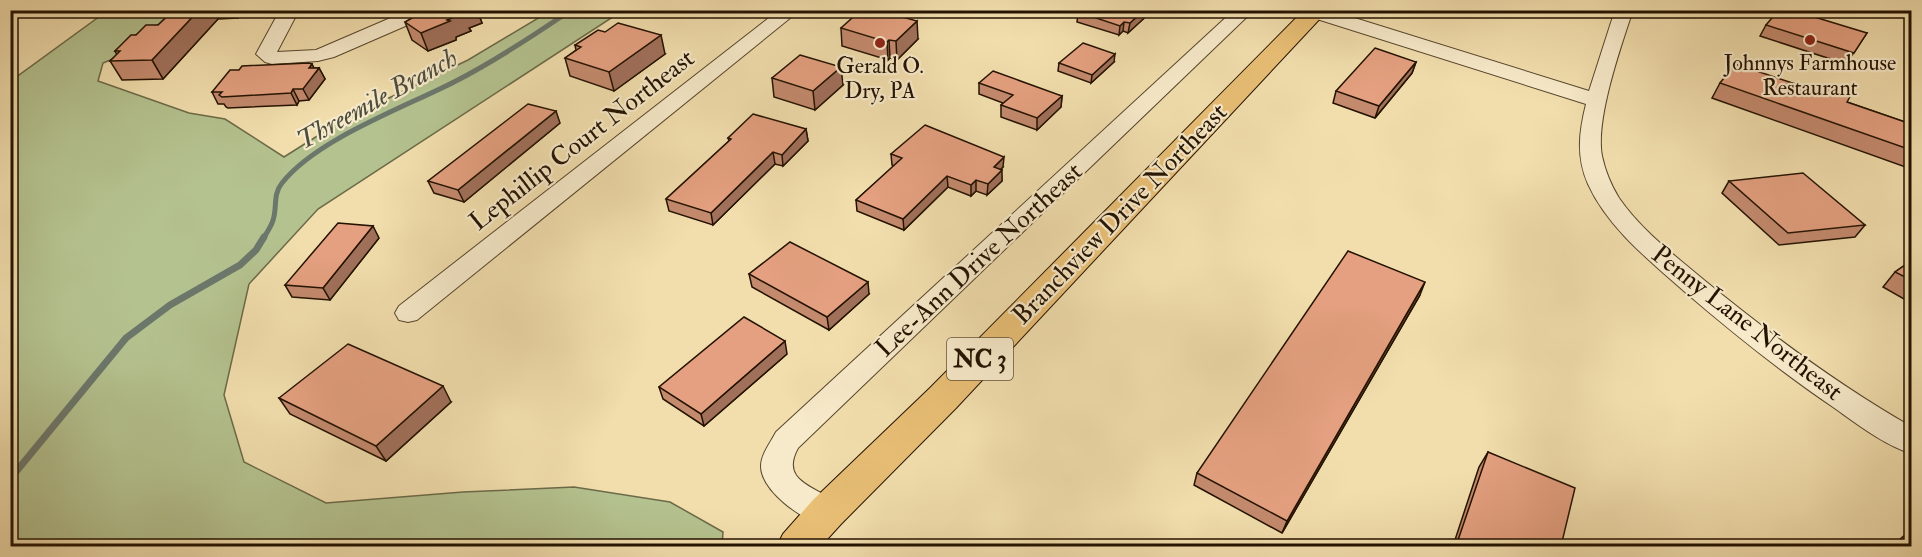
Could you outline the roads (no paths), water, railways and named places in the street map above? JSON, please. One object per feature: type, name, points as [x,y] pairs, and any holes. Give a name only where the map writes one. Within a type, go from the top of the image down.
[{"type":"main road","name":"Branchview Drive Northeast","points":[[797,546],[827,512],[943,398],[1314,11]]},
{"type":"street","points":[[290,10],[266,54],[272,58],[316,57],[426,10]]},
{"type":"street","name":"Lephillip Court Northeast","points":[[408,313],[791,10]]},
{"type":"street","name":"Lee-Ann Drive Northeast","points":[[827,512],[795,493],[780,480],[774,467],[779,452],[788,440],[1245,10]]},
{"type":"street","name":"Penny Lane Northeast","points":[[1624,10],[1598,100],[1589,145],[1594,172],[1609,198],[1628,224],[1655,252],[1731,317],[1801,372],[1911,442]]},
{"type":"street","points":[[1314,11],[1598,100]]},
{"type":"waterway","name":"Threemile Branch","points":[[263,239],[274,218],[276,198],[282,183],[316,152],[362,126],[469,74],[514,48],[571,10]]},
{"type":"waterway","name":"Threemile Branch","points":[[10,479],[126,338],[170,305],[240,265],[256,250],[264,237]]},
{"type":"place","name":"Johnnys Farmhouse Restaurant","points":[[1810,40]]},
{"type":"place","name":"Gerald O. Dry, PA","points":[[880,43]]}]
